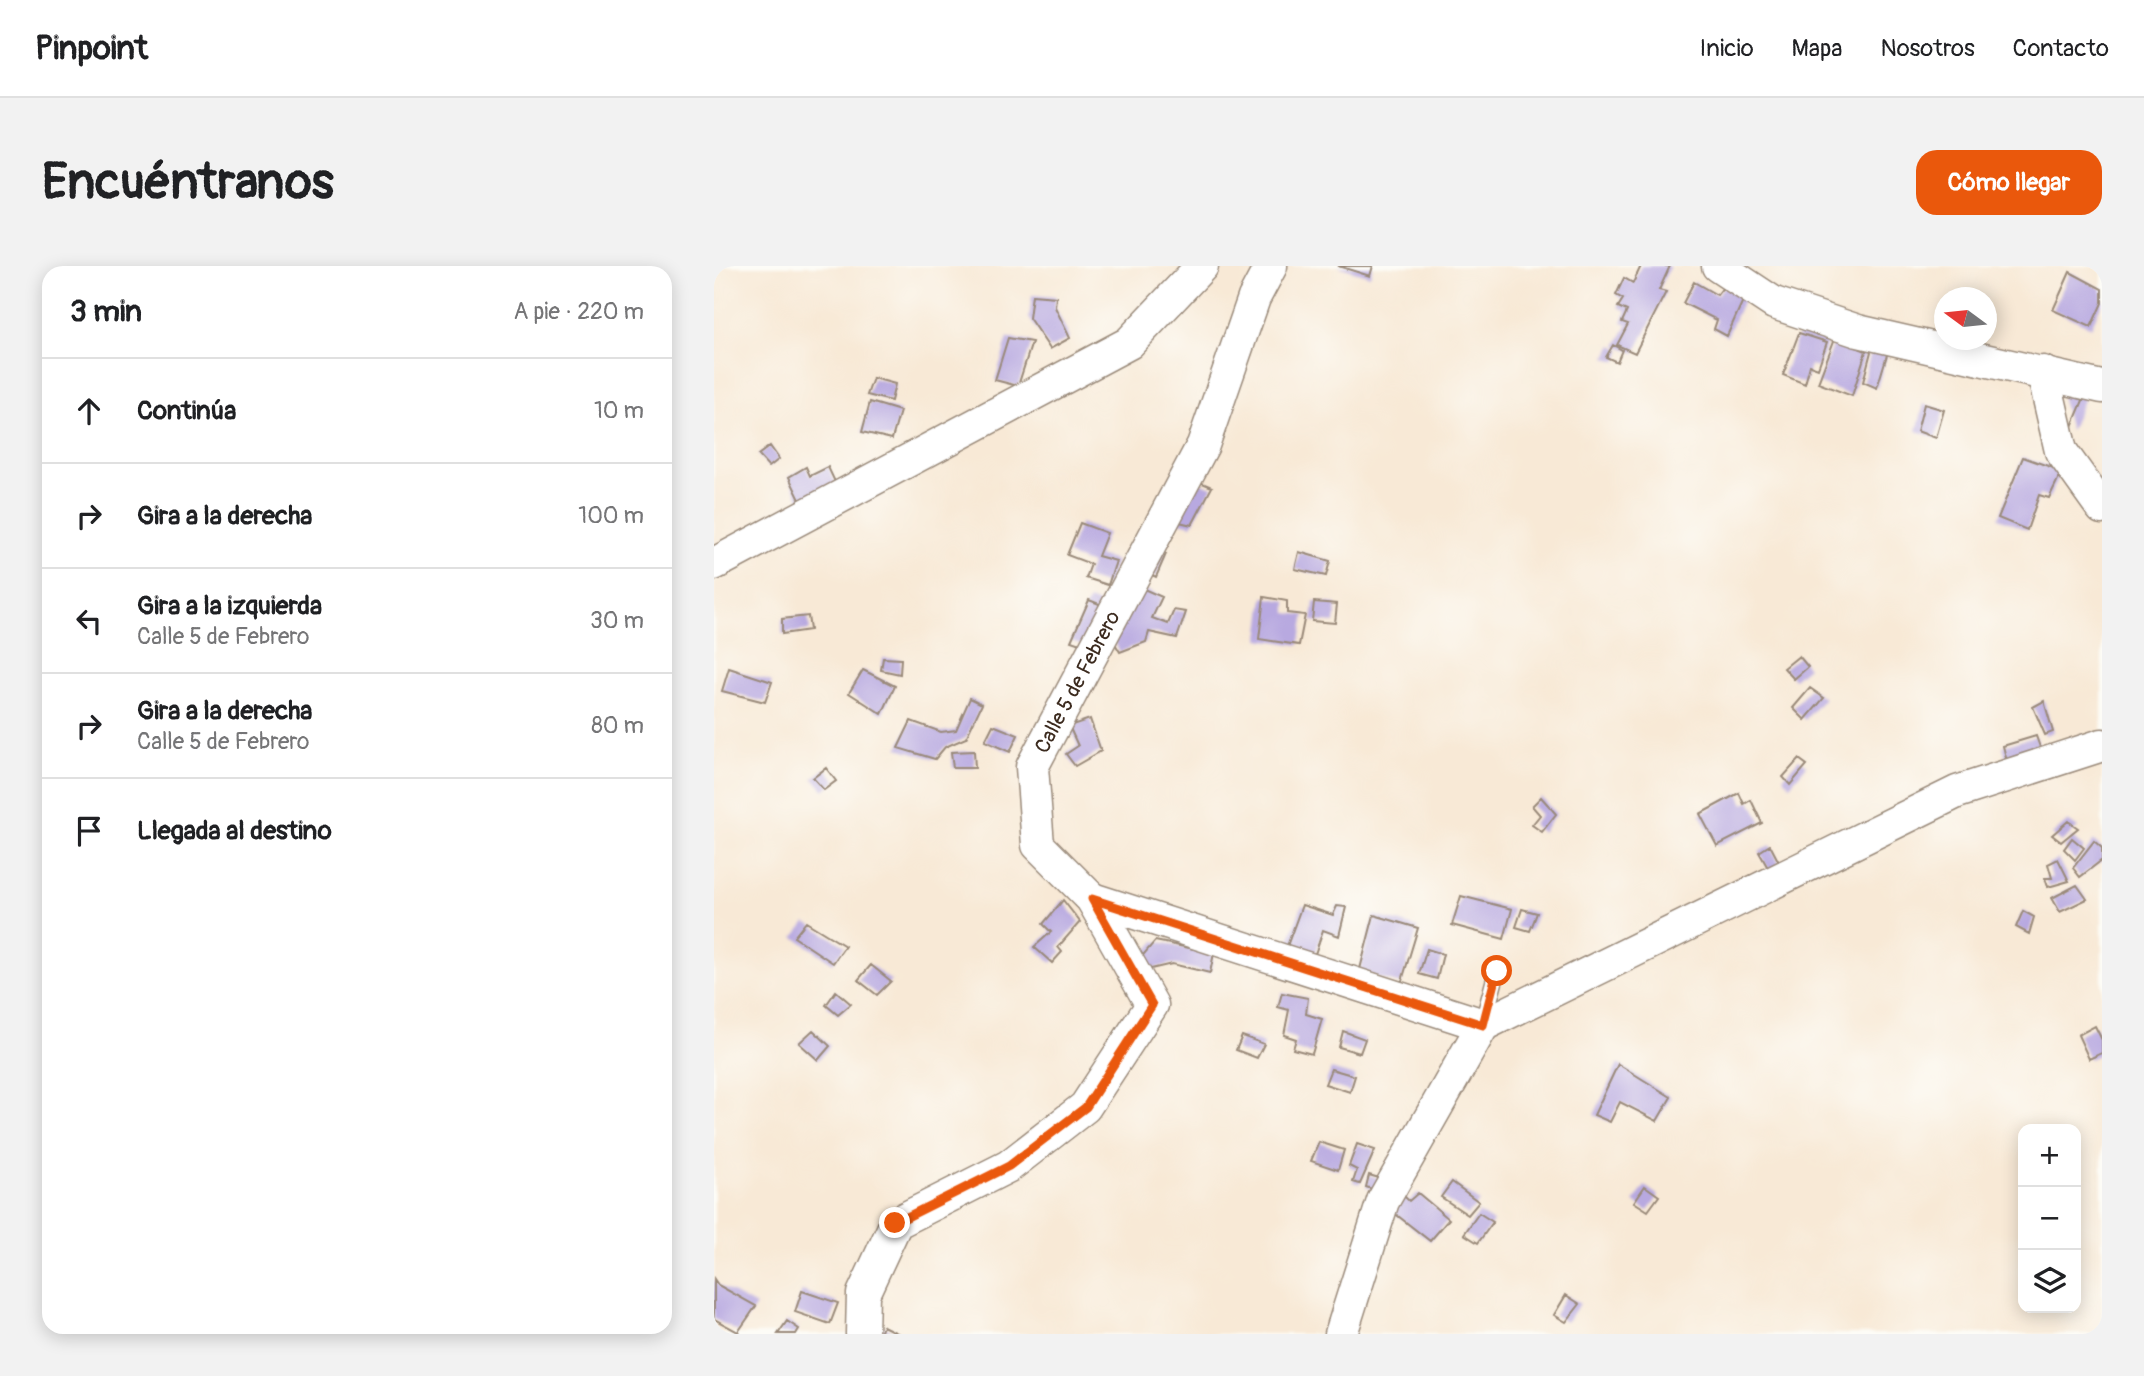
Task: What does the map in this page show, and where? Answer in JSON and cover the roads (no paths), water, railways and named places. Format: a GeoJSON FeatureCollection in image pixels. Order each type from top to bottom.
{"type":"FeatureCollection","features":[{"type":"Feature","properties":{"kind":"street"},"geometry":{"type":"LineString","coordinates":[[714,564],[1129,343],[1202,266]]}},
{"type":"Feature","properties":{"kind":"street","name":"Calle 5 de Febrero"},"geometry":{"type":"LineString","coordinates":[[862,1334],[863,1294],[895,1223],[1009,1166],[1086,1107],[1152,1005],[1092,899],[1038,845],[1031,767],[1203,445],[1254,298],[1271,266]]}},
{"type":"Feature","properties":{"kind":"street"},"geometry":{"type":"LineString","coordinates":[[1736,271],[1774,303],[1858,331],[2102,387]]}},
{"type":"Feature","properties":{"kind":"street"},"geometry":{"type":"LineString","coordinates":[[2043,372],[2061,451],[2102,508]]}},
{"type":"Feature","properties":{"kind":"street"},"geometry":{"type":"LineString","coordinates":[[1341,1334],[1383,1201],[1483,1025],[1957,792],[2102,745]]}},
{"type":"Feature","properties":{"kind":"street"},"geometry":{"type":"LineString","coordinates":[[1092,899],[1483,1025]]}},
{"type":"Feature","properties":{"kind":"lane"},"geometry":{"type":"LineString","coordinates":[[1483,1025],[1497,971]]}}]}
